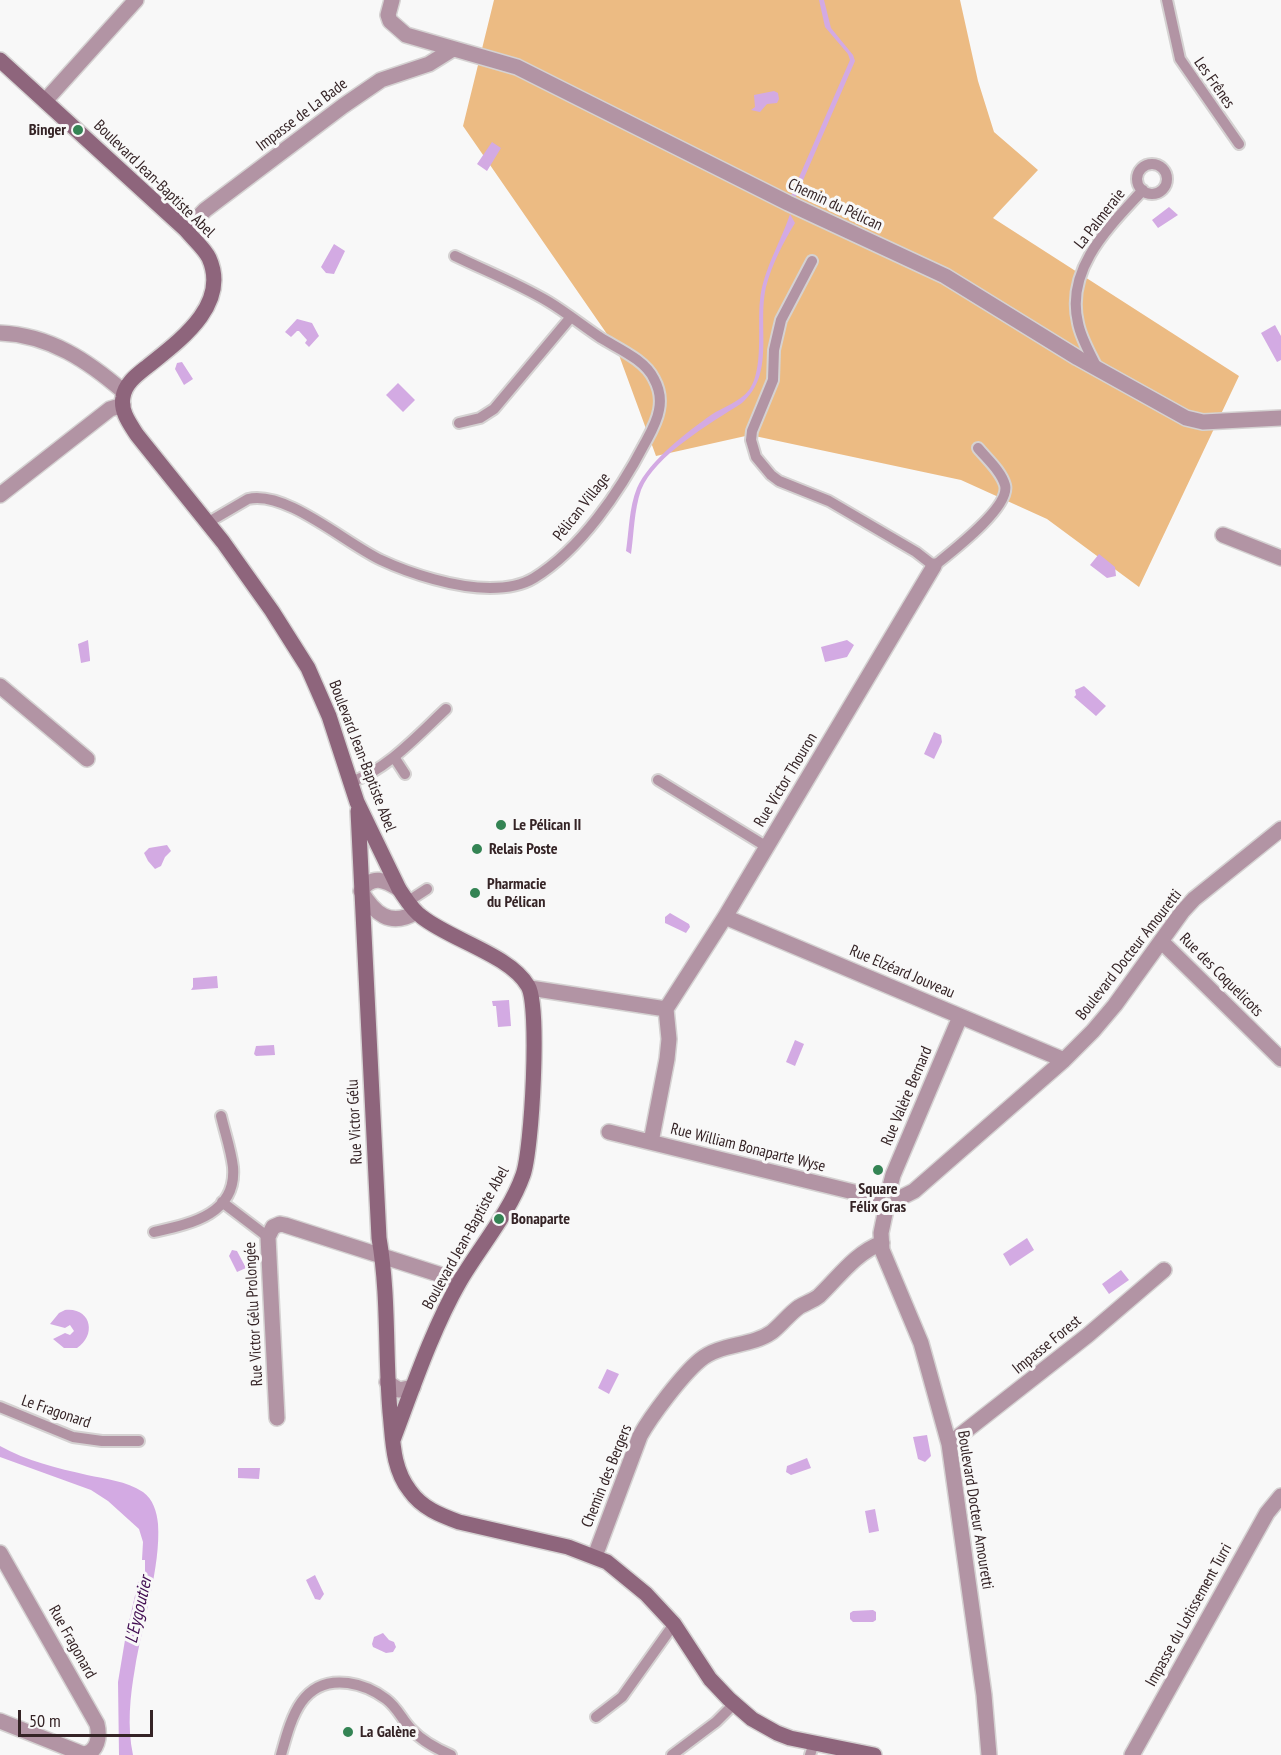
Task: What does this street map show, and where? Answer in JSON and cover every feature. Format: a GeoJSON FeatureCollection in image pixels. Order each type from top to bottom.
{"type":"FeatureCollection","features":[{"type":"Feature","properties":{"kind":"street"},"geometry":{"type":"LineString","coordinates":[[45,101],[136,0]]}},
{"type":"Feature","properties":{"kind":"street","name":"Chemin du Pélican"},"geometry":{"type":"LineString","coordinates":[[392,0],[388,15],[390,21],[396,28],[413,38],[517,67],[788,203],[945,276],[1098,370],[1196,422],[1281,418]]}},
{"type":"Feature","properties":{"kind":"street","name":"Impasse de La Bade"},"geometry":{"type":"LineString","coordinates":[[186,230],[206,210],[381,80],[429,64],[453,49]]}},
{"type":"Feature","properties":{"kind":"street","name":"Boulevard Jean-Baptiste Abel"},"geometry":{"type":"LineString","coordinates":[[0,60],[186,230],[203,249],[212,266],[213,285],[209,303],[186,335],[134,378],[123,399],[126,417],[137,435],[207,523],[272,611],[308,668],[329,716],[357,802],[407,901]]}},
{"type":"Feature","properties":{"kind":"street"},"geometry":{"type":"LineString","coordinates":[[0,333],[35,338],[64,350],[88,364],[123,399],[0,495]]}},
{"type":"Feature","properties":{"kind":"street"},"geometry":{"type":"LineString","coordinates":[[1223,535],[1281,558]]}},
{"type":"Feature","properties":{"kind":"street","name":"Rue Victor Thouron"},"geometry":{"type":"LineString","coordinates":[[666,1009],[767,848],[934,566]]}},
{"type":"Feature","properties":{"kind":"street"},"geometry":{"type":"LineString","coordinates":[[0,687],[87,759]]}},
{"type":"Feature","properties":{"kind":"street","name":"Rue Victor Gélu"},"geometry":{"type":"LineString","coordinates":[[357,802],[387,1382],[393,1440]]}},
{"type":"Feature","properties":{"kind":"street","name":"Boulevard Docteur Amouretti"},"geometry":{"type":"LineString","coordinates":[[989,1755],[984,1695],[949,1444],[921,1343],[887,1264],[881,1233],[888,1199],[914,1191],[1064,1060],[1103,1020],[1194,899],[1280,831]]}},
{"type":"Feature","properties":{"kind":"street"},"geometry":{"type":"LineString","coordinates":[[407,901],[401,918],[386,916],[371,907],[361,891],[369,882],[380,879],[407,901],[430,922],[509,966],[530,988],[666,1009],[669,1039],[667,1059],[651,1142]]}},
{"type":"Feature","properties":{"kind":"street","name":"Rue Elzéard Jouveau"},"geometry":{"type":"LineString","coordinates":[[725,917],[1064,1060]]}},
{"type":"Feature","properties":{"kind":"street","name":"Rue des Coquelicots"},"geometry":{"type":"LineString","coordinates":[[1161,941],[1281,1059]]}},
{"type":"Feature","properties":{"kind":"street","name":"Boulevard Jean-Baptiste Abel"},"geometry":{"type":"LineString","coordinates":[[393,1440],[441,1319],[460,1281],[518,1188],[526,1165],[531,1120],[535,1012],[530,988]]}},
{"type":"Feature","properties":{"kind":"street","name":"Rue Valère Bernard"},"geometry":{"type":"LineString","coordinates":[[888,1199],[893,1175],[960,1017]]}},
{"type":"Feature","properties":{"kind":"street","name":"Rue William Bonaparte Wyse"},"geometry":{"type":"LineString","coordinates":[[609,1132],[888,1199]]}},
{"type":"Feature","properties":{"kind":"street","name":"Rue Victor Gélu Prolongée"},"geometry":{"type":"LineString","coordinates":[[278,1418],[268,1237],[273,1227],[280,1224],[285,1225],[460,1281]]}},
{"type":"Feature","properties":{"kind":"street","name":"Chemin des Bergers"},"geometry":{"type":"LineString","coordinates":[[595,1556],[640,1436],[692,1368],[713,1352],[759,1339],[771,1333],[800,1306],[817,1298],[864,1252],[882,1243]]}},
{"type":"Feature","properties":{"kind":"street","name":"Impasse Forest"},"geometry":{"type":"LineString","coordinates":[[949,1444],[1079,1342],[1164,1270]]}},
{"type":"Feature","properties":{"kind":"street"},"geometry":{"type":"LineString","coordinates":[[387,1382],[399,1390],[413,1387]]}},
{"type":"Feature","properties":{"kind":"street"},"geometry":{"type":"LineString","coordinates":[[393,1440],[394,1457],[405,1484],[421,1503],[440,1515],[459,1522],[568,1547],[595,1556],[625,1576],[646,1594],[674,1624],[710,1678],[734,1704],[752,1719],[812,1749],[874,1755]]}},
{"type":"Feature","properties":{"kind":"street","name":"Impasse du Lotissement Turri"},"geometry":{"type":"LineString","coordinates":[[1132,1755],[1267,1513],[1281,1496]]}},
{"type":"Feature","properties":{"kind":"street","name":"Rue Fragonard"},"geometry":{"type":"LineString","coordinates":[[0,1553],[97,1724],[98,1738],[92,1750],[87,1754],[79,1753],[0,1721]]}},
{"type":"Feature","properties":{"kind":"lane","name":"Les Frênes"},"geometry":{"type":"LineString","coordinates":[[1167,0],[1180,59],[1239,144]]}},
{"type":"Feature","properties":{"kind":"lane","name":"La Palmeraie"},"geometry":{"type":"LineString","coordinates":[[1098,370],[1078,323],[1076,298],[1080,274],[1098,241],[1143,190]]}},
{"type":"Feature","properties":{"kind":"lane","name":"Pélican Village"},"geometry":{"type":"LineString","coordinates":[[207,523],[248,499],[255,497],[272,499],[294,508],[362,551],[402,569],[451,583],[490,588],[507,587],[531,580],[561,557],[595,520],[640,453],[659,411],[657,384],[647,369],[548,301],[455,256]]}},
{"type":"Feature","properties":{"kind":"lane"},"geometry":{"type":"LineString","coordinates":[[812,261],[780,320],[774,350],[773,380],[752,430],[751,440],[756,457],[771,475],[779,481],[829,501],[916,552],[934,566],[984,521],[999,506],[1006,494],[1000,475],[978,448]]}},
{"type":"Feature","properties":{"kind":"lane"},"geometry":{"type":"LineString","coordinates":[[459,423],[480,418],[494,409],[571,317]]}},
{"type":"Feature","properties":{"kind":"lane"},"geometry":{"type":"LineString","coordinates":[[351,782],[367,776],[394,756],[446,709]]}},
{"type":"Feature","properties":{"kind":"lane"},"geometry":{"type":"LineString","coordinates":[[394,756],[405,774]]}},
{"type":"Feature","properties":{"kind":"lane"},"geometry":{"type":"LineString","coordinates":[[658,780],[767,848]]}},
{"type":"Feature","properties":{"kind":"lane"},"geometry":{"type":"LineString","coordinates":[[407,901],[427,889]]}},
{"type":"Feature","properties":{"kind":"lane"},"geometry":{"type":"LineString","coordinates":[[154,1232],[199,1220],[212,1212],[229,1191],[233,1168],[220,1116]]}},
{"type":"Feature","properties":{"kind":"lane"},"geometry":{"type":"LineString","coordinates":[[222,1202],[268,1237]]}},
{"type":"Feature","properties":{"kind":"lane","name":"Le Fragonard"},"geometry":{"type":"LineString","coordinates":[[0,1407],[73,1437],[90,1440],[139,1441]]}},
{"type":"Feature","properties":{"kind":"lane"},"geometry":{"type":"LineString","coordinates":[[596,1717],[622,1697],[674,1624]]}},
{"type":"Feature","properties":{"kind":"lane"},"geometry":{"type":"LineString","coordinates":[[281,1755],[290,1724],[300,1703],[321,1686],[340,1682],[361,1685],[378,1693],[399,1710],[418,1736],[451,1755]]}},
{"type":"Feature","properties":{"kind":"lane"},"geometry":{"type":"LineString","coordinates":[[672,1755],[716,1722],[734,1704]]}},
{"type":"Feature","properties":{"kind":"shaded area"},"geometry":{"type":"Polygon","coordinates":[[[494,0],[960,0],[978,81],[994,132],[1038,170],[993,218],[1239,376],[1139,587],[1047,519],[961,480],[750,435],[656,456],[616,347],[463,126],[494,0]]]}},
{"type":"Feature","properties":{"kind":"water"},"geometry":{"type":"Polygon","coordinates":[[[819,0],[824,0],[831,28],[853,55],[855,61],[794,201],[790,198],[850,60],[848,54],[825,27],[819,0]]]}},
{"type":"Feature","properties":{"kind":"water"},"geometry":{"type":"Polygon","coordinates":[[[774,91],[778,93],[777,103],[767,104],[760,112],[751,110],[755,107],[754,95],[774,91]]]}},
{"type":"Feature","properties":{"kind":"water"},"geometry":{"type":"Polygon","coordinates":[[[492,142],[501,148],[487,171],[477,164],[492,142]]]}},
{"type":"Feature","properties":{"kind":"water"},"geometry":{"type":"Polygon","coordinates":[[[1169,207],[1178,215],[1158,228],[1152,220],[1169,207]]]}},
{"type":"Feature","properties":{"kind":"water"},"geometry":{"type":"Polygon","coordinates":[[[790,214],[795,223],[778,254],[766,287],[762,364],[759,378],[742,403],[671,452],[648,477],[641,490],[637,506],[631,554],[626,551],[634,495],[650,468],[691,430],[711,415],[741,398],[754,381],[757,371],[762,289],[768,267],[790,214]]]}},
{"type":"Feature","properties":{"kind":"water"},"geometry":{"type":"Polygon","coordinates":[[[334,244],[345,251],[334,274],[326,273],[321,267],[334,244]]]}},
{"type":"Feature","properties":{"kind":"water"},"geometry":{"type":"Polygon","coordinates":[[[297,319],[312,323],[319,336],[309,347],[305,343],[307,340],[299,331],[291,337],[285,332],[297,319]]]}},
{"type":"Feature","properties":{"kind":"water"},"geometry":{"type":"Polygon","coordinates":[[[1275,325],[1281,336],[1281,360],[1277,362],[1261,333],[1275,325]]]}},
{"type":"Feature","properties":{"kind":"water"},"geometry":{"type":"Polygon","coordinates":[[[182,362],[193,379],[184,385],[175,369],[177,363],[182,362]]]}},
{"type":"Feature","properties":{"kind":"water"},"geometry":{"type":"Polygon","coordinates":[[[398,383],[415,400],[403,412],[386,395],[398,383]]]}},
{"type":"Feature","properties":{"kind":"water"},"geometry":{"type":"Polygon","coordinates":[[[1099,554],[1115,567],[1116,576],[1107,578],[1090,565],[1099,554]]]}},
{"type":"Feature","properties":{"kind":"water"},"geometry":{"type":"Polygon","coordinates":[[[88,640],[90,661],[81,663],[78,644],[88,640]]]}},
{"type":"Feature","properties":{"kind":"water"},"geometry":{"type":"Polygon","coordinates":[[[847,640],[854,645],[847,657],[825,662],[821,647],[847,640]]]}},
{"type":"Feature","properties":{"kind":"water"},"geometry":{"type":"Polygon","coordinates":[[[1084,686],[1106,706],[1096,716],[1074,697],[1075,690],[1084,686]]]}},
{"type":"Feature","properties":{"kind":"water"},"geometry":{"type":"Polygon","coordinates":[[[934,732],[941,735],[942,742],[934,759],[924,754],[934,732]]]}},
{"type":"Feature","properties":{"kind":"water"},"geometry":{"type":"Polygon","coordinates":[[[167,845],[171,851],[161,866],[155,869],[144,853],[149,848],[167,845]]]}},
{"type":"Feature","properties":{"kind":"water"},"geometry":{"type":"Polygon","coordinates":[[[670,913],[689,924],[690,927],[686,933],[665,923],[665,917],[670,913]]]}},
{"type":"Feature","properties":{"kind":"water"},"geometry":{"type":"Polygon","coordinates":[[[217,976],[218,988],[191,990],[193,978],[217,976]]]}},
{"type":"Feature","properties":{"kind":"water"},"geometry":{"type":"Polygon","coordinates":[[[509,1000],[511,1026],[498,1027],[496,1006],[493,1006],[492,1001],[509,1000]]]}},
{"type":"Feature","properties":{"kind":"water"},"geometry":{"type":"Polygon","coordinates":[[[795,1040],[804,1044],[795,1066],[786,1062],[795,1040]]]}},
{"type":"Feature","properties":{"kind":"water"},"geometry":{"type":"Polygon","coordinates":[[[274,1045],[275,1055],[256,1056],[254,1054],[256,1046],[274,1045]]]}},
{"type":"Feature","properties":{"kind":"water"},"geometry":{"type":"Polygon","coordinates":[[[1027,1238],[1034,1250],[1010,1266],[1003,1254],[1027,1238]]]}},
{"type":"Feature","properties":{"kind":"water"},"geometry":{"type":"Polygon","coordinates":[[[232,1250],[237,1251],[246,1268],[237,1272],[229,1256],[232,1250]]]}},
{"type":"Feature","properties":{"kind":"water"},"geometry":{"type":"Polygon","coordinates":[[[1121,1270],[1129,1280],[1109,1294],[1102,1284],[1121,1270]]]}},
{"type":"Feature","properties":{"kind":"water"},"geometry":{"type":"Polygon","coordinates":[[[65,1310],[81,1313],[88,1323],[87,1336],[77,1348],[64,1348],[53,1339],[65,1333],[70,1335],[74,1331],[70,1325],[65,1328],[50,1324],[59,1313],[65,1310]]]}},
{"type":"Feature","properties":{"kind":"water"},"geometry":{"type":"Polygon","coordinates":[[[607,1369],[619,1374],[609,1394],[598,1388],[607,1369]]]}},
{"type":"Feature","properties":{"kind":"water"},"geometry":{"type":"Polygon","coordinates":[[[927,1435],[931,1456],[925,1462],[918,1459],[913,1437],[927,1435]]]}},
{"type":"Feature","properties":{"kind":"water","name":"L'Eygoutier"},"geometry":{"type":"Polygon","coordinates":[[[0,1446],[42,1464],[130,1485],[143,1492],[154,1506],[157,1519],[157,1558],[132,1689],[130,1723],[133,1755],[119,1755],[118,1682],[138,1582],[145,1579],[145,1560],[142,1560],[143,1542],[139,1529],[108,1501],[91,1490],[0,1457],[0,1446]]]}},
{"type":"Feature","properties":{"kind":"water"},"geometry":{"type":"Polygon","coordinates":[[[807,1458],[811,1468],[791,1475],[786,1472],[787,1466],[807,1458]]]}},
{"type":"Feature","properties":{"kind":"water"},"geometry":{"type":"Polygon","coordinates":[[[238,1468],[260,1468],[259,1479],[238,1478],[238,1468]]]}},
{"type":"Feature","properties":{"kind":"water"},"geometry":{"type":"Polygon","coordinates":[[[875,1509],[879,1531],[869,1533],[865,1511],[875,1509]]]}},
{"type":"Feature","properties":{"kind":"water"},"geometry":{"type":"Polygon","coordinates":[[[315,1575],[324,1594],[320,1600],[315,1599],[306,1580],[315,1575]]]}},
{"type":"Feature","properties":{"kind":"water"},"geometry":{"type":"Polygon","coordinates":[[[873,1610],[876,1612],[876,1620],[873,1622],[853,1622],[850,1619],[850,1613],[853,1611],[873,1610]]]}},
{"type":"Feature","properties":{"kind":"water"},"geometry":{"type":"Polygon","coordinates":[[[383,1633],[394,1642],[396,1647],[393,1652],[386,1653],[373,1647],[374,1637],[383,1633]]]}},
{"type":"Feature","properties":{"kind":"place","name":"Binger"},"geometry":{"type":"Point","coordinates":[78,130]}},
{"type":"Feature","properties":{"kind":"place","name":"Le Pélican II"},"geometry":{"type":"Point","coordinates":[501,825]}},
{"type":"Feature","properties":{"kind":"place","name":"Relais Poste"},"geometry":{"type":"Point","coordinates":[477,849]}},
{"type":"Feature","properties":{"kind":"place","name":"Pharmacie du Pélican"},"geometry":{"type":"Point","coordinates":[475,893]}},
{"type":"Feature","properties":{"kind":"place","name":"Square Félix Gras"},"geometry":{"type":"Point","coordinates":[878,1170]}},
{"type":"Feature","properties":{"kind":"place","name":"Bonaparte"},"geometry":{"type":"Point","coordinates":[499,1219]}},
{"type":"Feature","properties":{"kind":"place","name":"La Galène"},"geometry":{"type":"Point","coordinates":[348,1732]}}]}
